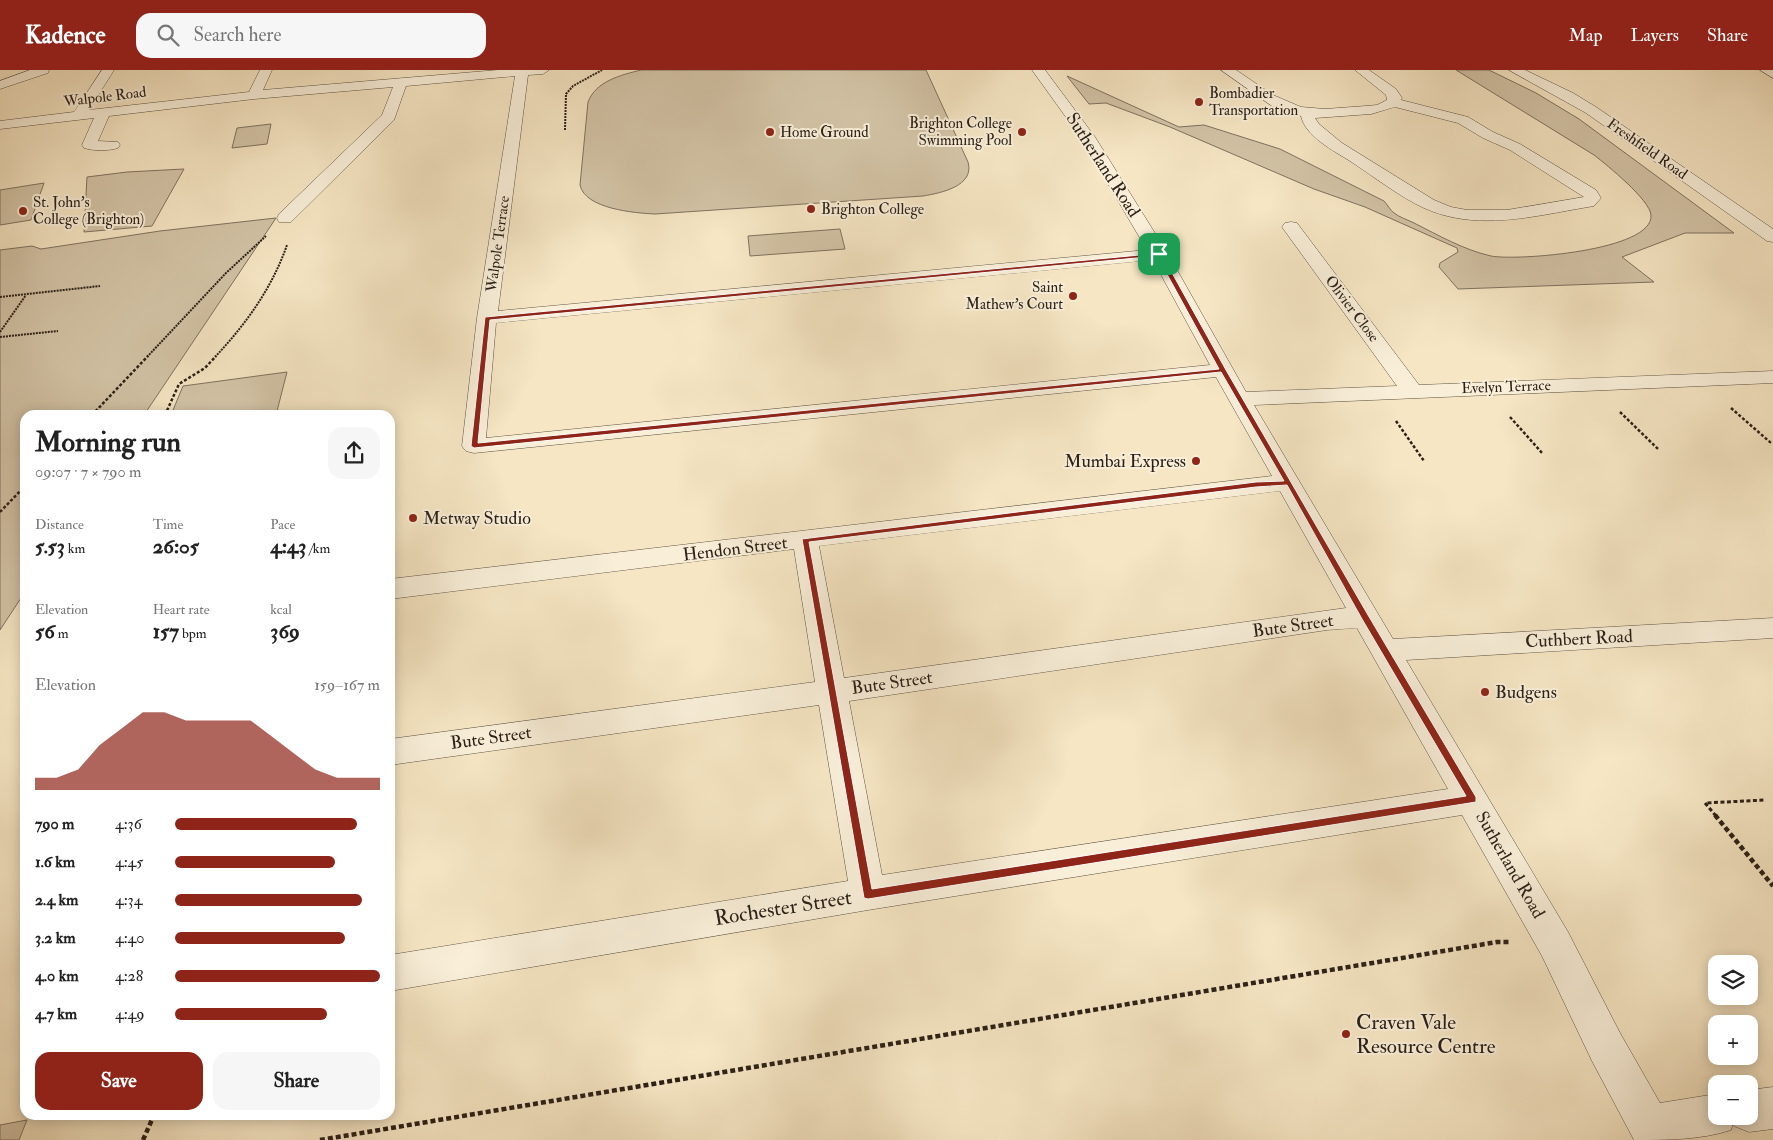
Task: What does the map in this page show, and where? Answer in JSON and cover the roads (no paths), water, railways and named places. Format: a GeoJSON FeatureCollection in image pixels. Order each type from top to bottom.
{"type":"FeatureCollection","features":[{"type":"Feature","properties":{"kind":"street"},"geometry":{"type":"LineString","coordinates":[[3,83],[43,70]]}},
{"type":"Feature","properties":{"kind":"street"},"geometry":{"type":"LineString","coordinates":[[78,117],[108,70]]}},
{"type":"Feature","properties":{"kind":"street"},"geometry":{"type":"LineString","coordinates":[[254,95],[266,70]]}},
{"type":"Feature","properties":{"kind":"street","name":"Walpole Road"},"geometry":{"type":"LineString","coordinates":[[0,125],[254,95],[543,70]]}},
{"type":"Feature","properties":{"kind":"street","name":"Sutherland Road"},"geometry":{"type":"LineString","coordinates":[[1038,70],[1088,137],[1159,254],[1239,400],[1289,482],[1555,944],[1606,1047],[1653,1132]]}},
{"type":"Feature","properties":{"kind":"street"},"geometry":{"type":"LineString","coordinates":[[1227,70],[1284,107],[1308,112],[1362,111],[1386,106],[1394,102],[1463,120],[1541,163],[1590,193],[1593,198],[1588,202],[1488,217],[1468,216],[1442,210],[1428,204],[1337,146],[1313,127],[1308,118],[1308,112]]}},
{"type":"Feature","properties":{"kind":"street"},"geometry":{"type":"LineString","coordinates":[[1361,70],[1391,92],[1395,98],[1394,102]]}},
{"type":"Feature","properties":{"kind":"street","name":"Freshfield Road"},"geometry":{"type":"LineString","coordinates":[[1520,70],[1591,110],[1773,237]]}},
{"type":"Feature","properties":{"kind":"street"},"geometry":{"type":"LineString","coordinates":[[1766,70],[1773,74]]}},
{"type":"Feature","properties":{"kind":"street","name":"Walpole Terrace"},"geometry":{"type":"LineString","coordinates":[[522,72],[487,318],[474,446],[1223,370]]}},
{"type":"Feature","properties":{"kind":"street"},"geometry":{"type":"LineString","coordinates":[[286,218],[389,117],[401,82]]}},
{"type":"Feature","properties":{"kind":"street"},"geometry":{"type":"LineString","coordinates":[[103,114],[89,145],[113,145]]}},
{"type":"Feature","properties":{"kind":"street","name":"Olivier Close"},"geometry":{"type":"LineString","coordinates":[[1291,227],[1412,391]]}},
{"type":"Feature","properties":{"kind":"street"},"geometry":{"type":"LineString","coordinates":[[487,318],[1159,254]]}},
{"type":"Feature","properties":{"kind":"street","name":"Evelyn Terrace"},"geometry":{"type":"LineString","coordinates":[[1239,400],[1412,391],[1773,377]]}},
{"type":"Feature","properties":{"kind":"street","name":"Hendon Street"},"geometry":{"type":"LineString","coordinates":[[395,588],[1289,482]]}},
{"type":"Feature","properties":{"kind":"street"},"geometry":{"type":"LineString","coordinates":[[805,540],[868,894]]}},
{"type":"Feature","properties":{"kind":"street","name":"Bute Street"},"geometry":{"type":"LineString","coordinates":[[395,751],[831,692],[1328,620],[1365,617]]}},
{"type":"Feature","properties":{"kind":"street","name":"Cuthbert Road"},"geometry":{"type":"LineString","coordinates":[[1385,650],[1773,628]]}},
{"type":"Feature","properties":{"kind":"street","name":"Rochester Street"},"geometry":{"type":"LineString","coordinates":[[395,972],[868,894],[1473,800]]}},
{"type":"Feature","properties":{"kind":"street"},"geometry":{"type":"LineString","coordinates":[[1758,1110],[1773,1108]]}},
{"type":"Feature","properties":{"kind":"street"},"geometry":{"type":"LineString","coordinates":[[1653,1132],[1708,1117]]}},
{"type":"Feature","properties":{"kind":"place","name":"Bombadier Transportation"},"geometry":{"type":"Point","coordinates":[1199,102]}},
{"type":"Feature","properties":{"kind":"place","name":"Home Ground"},"geometry":{"type":"Point","coordinates":[770,132]}},
{"type":"Feature","properties":{"kind":"place","name":"Brighton College Swimming Pool"},"geometry":{"type":"Point","coordinates":[1022,132]}},
{"type":"Feature","properties":{"kind":"place","name":"Brighton College"},"geometry":{"type":"Point","coordinates":[811,209]}},
{"type":"Feature","properties":{"kind":"place","name":"St. John's College (Brighton)"},"geometry":{"type":"Point","coordinates":[23,211]}},
{"type":"Feature","properties":{"kind":"place","name":"Saint Mathew's Court"},"geometry":{"type":"Point","coordinates":[1073,296]}},
{"type":"Feature","properties":{"kind":"place","name":"Mumbai Express"},"geometry":{"type":"Point","coordinates":[1196,461]}},
{"type":"Feature","properties":{"kind":"place","name":"Metway Studio"},"geometry":{"type":"Point","coordinates":[413,518]}},
{"type":"Feature","properties":{"kind":"place","name":"Budgens"},"geometry":{"type":"Point","coordinates":[1485,692]}},
{"type":"Feature","properties":{"kind":"place","name":"Craven Vale Resource Centre"},"geometry":{"type":"Point","coordinates":[1346,1034]}}]}
